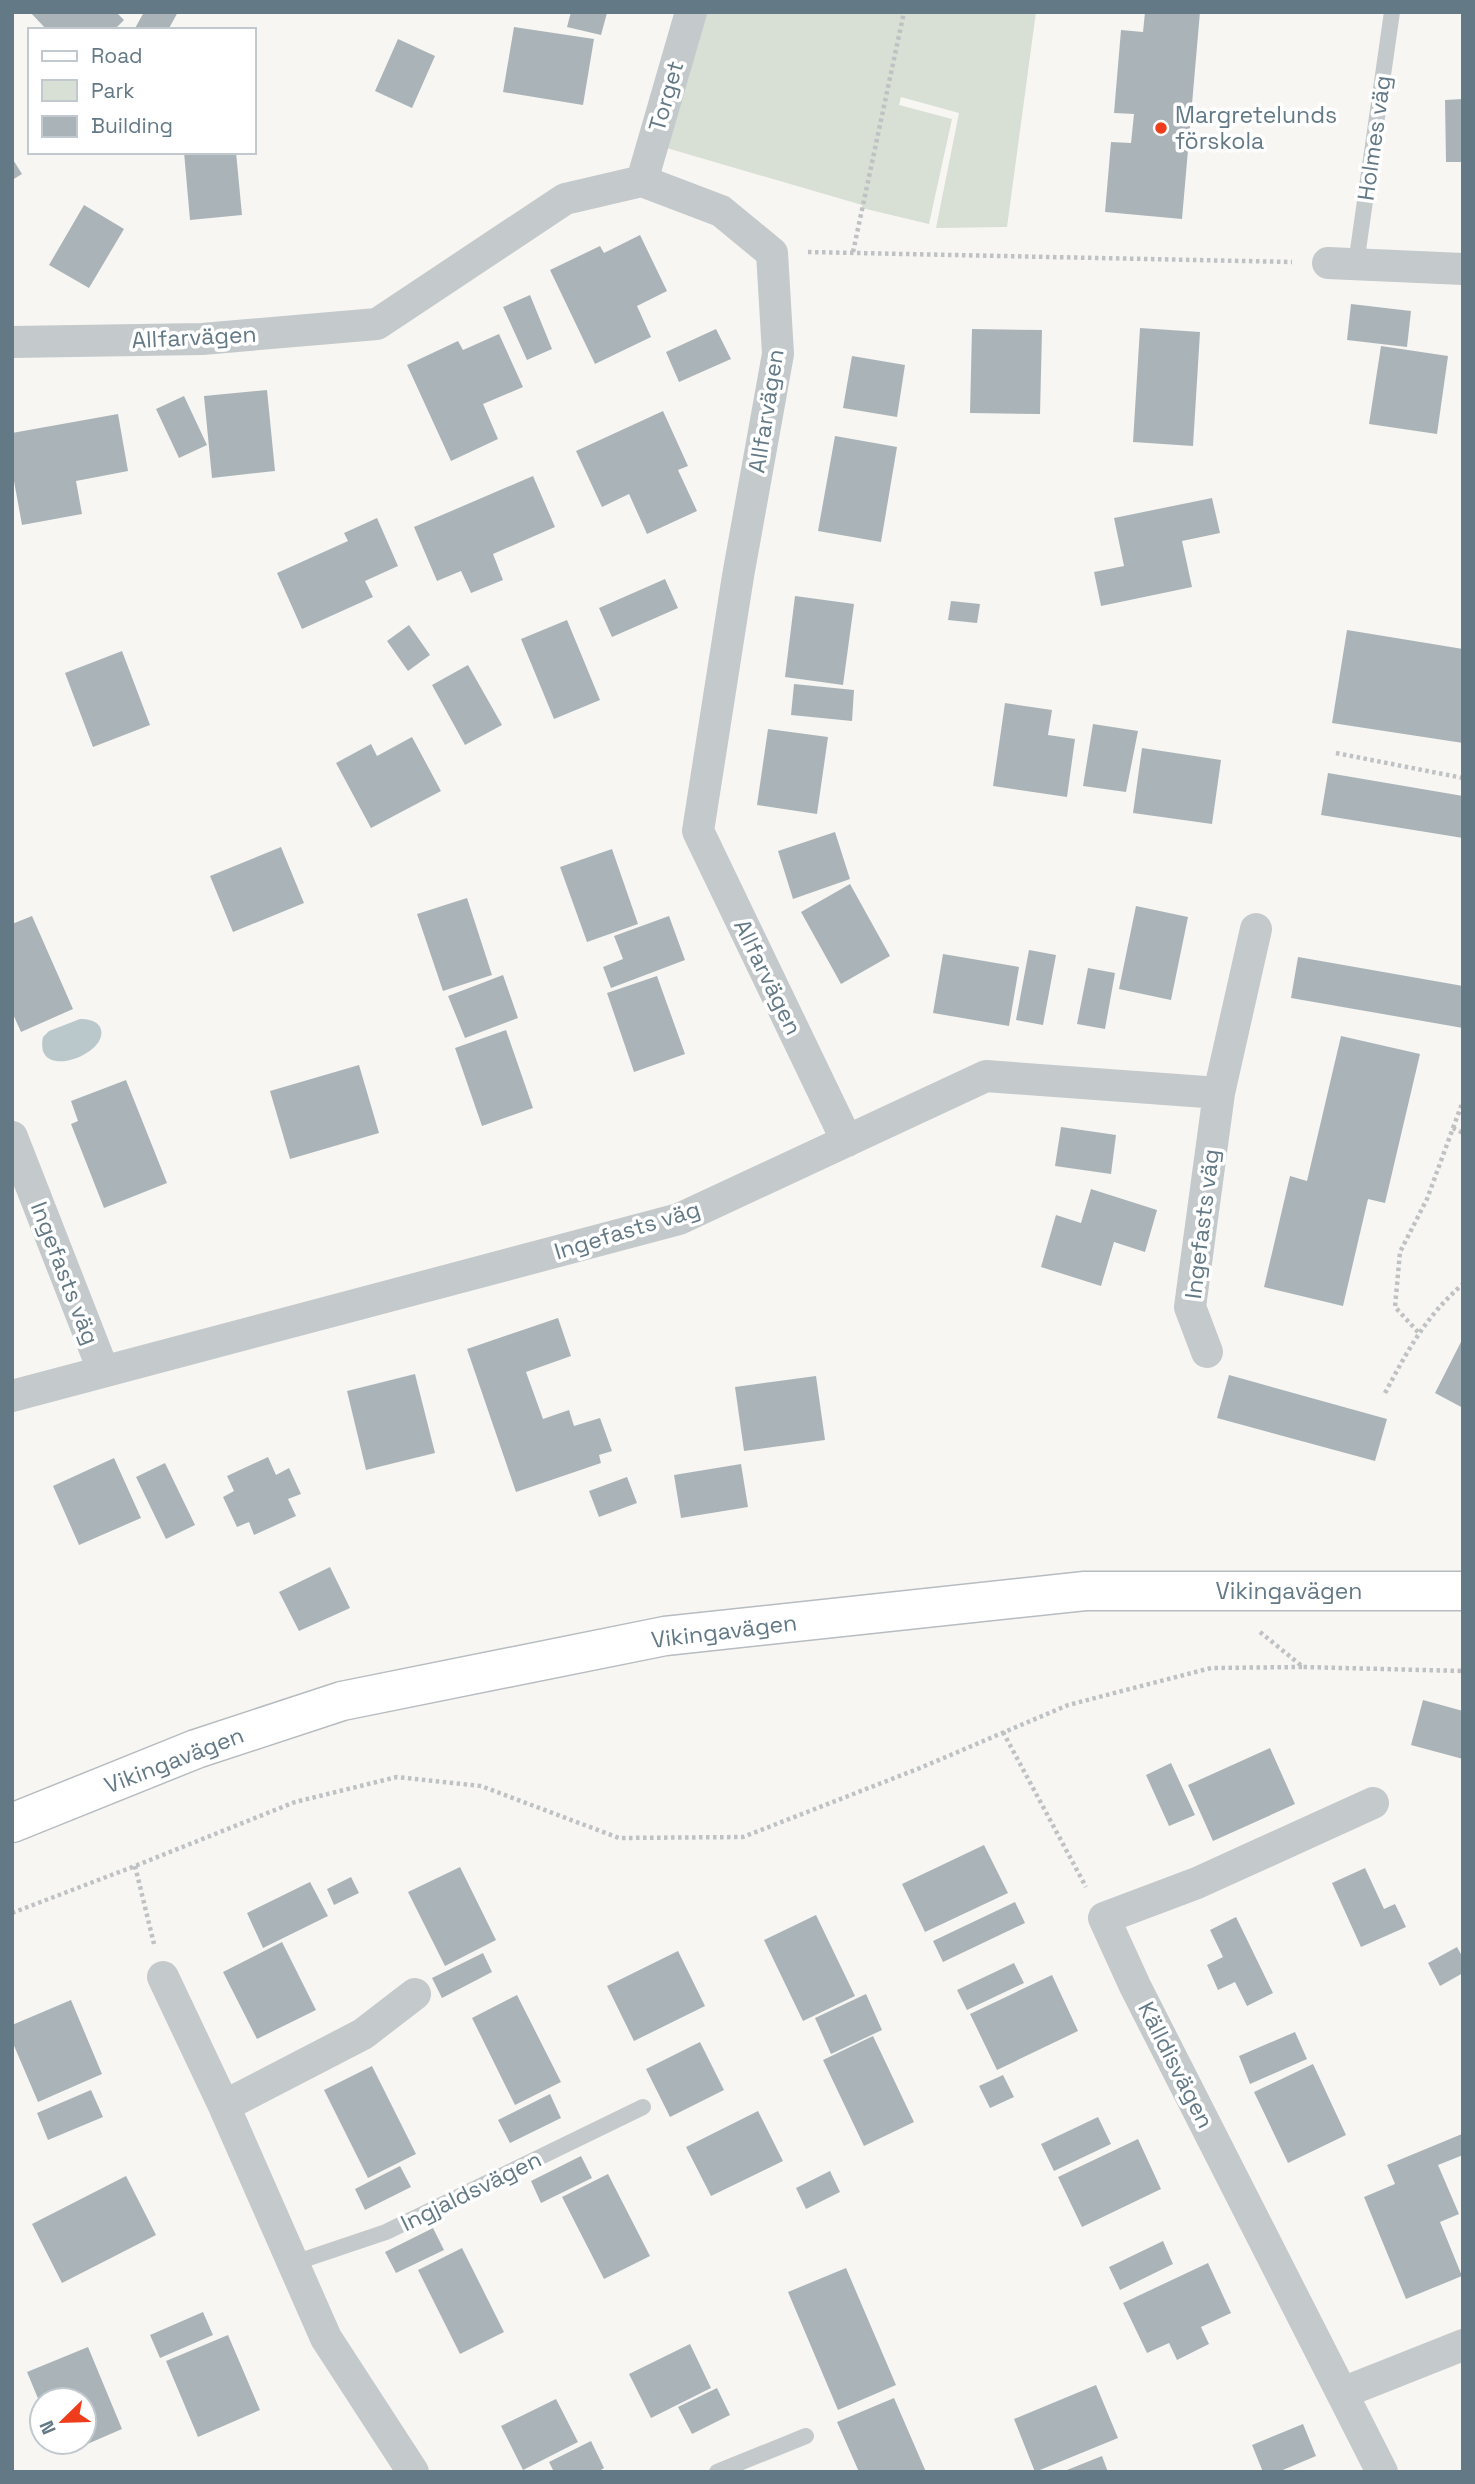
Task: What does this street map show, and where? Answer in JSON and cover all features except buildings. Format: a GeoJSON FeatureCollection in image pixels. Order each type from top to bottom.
{"type":"FeatureCollection","features":[{"type":"Feature","properties":{"kind":"main road","name":"Vikingavägen"},"geometry":{"type":"LineString","coordinates":[[12,1823],[196,1749],[342,1701],[665,1636],[1085,1591],[1463,1591]]}},
{"type":"Feature","properties":{"kind":"street","name":"Torget"},"geometry":{"type":"LineString","coordinates":[[642,181],[691,12]]}},
{"type":"Feature","properties":{"kind":"street"},"geometry":{"type":"LineString","coordinates":[[642,181],[721,211],[772,253]]}},
{"type":"Feature","properties":{"kind":"street","name":"Allfarvägen"},"geometry":{"type":"LineString","coordinates":[[12,342],[202,339],[377,324],[565,199],[642,181]]}},
{"type":"Feature","properties":{"kind":"street","name":"Allfarvägen"},"geometry":{"type":"LineString","coordinates":[[772,253],[778,354],[738,576],[698,831],[847,1141]]}},
{"type":"Feature","properties":{"kind":"street"},"geometry":{"type":"LineString","coordinates":[[1342,263],[1463,269]]}},
{"type":"Feature","properties":{"kind":"street","name":"Ingefasts väg"},"geometry":{"type":"LineString","coordinates":[[1207,1352],[1190,1307],[1219,1093],[1256,929]]}},
{"type":"Feature","properties":{"kind":"street","name":"Ingefasts väg"},"geometry":{"type":"LineString","coordinates":[[12,1396],[679,1219],[986,1076],[1219,1093]]}},
{"type":"Feature","properties":{"kind":"street","name":"Ingefasts väg"},"geometry":{"type":"LineString","coordinates":[[12,1137],[103,1370]]}},
{"type":"Feature","properties":{"kind":"street"},"geometry":{"type":"LineString","coordinates":[[1104,1918],[1197,1883],[1373,1803]]}},
{"type":"Feature","properties":{"kind":"street","name":"Källdisvägen"},"geometry":{"type":"LineString","coordinates":[[1104,1918],[1135,1986],[1382,2472]]}},
{"type":"Feature","properties":{"kind":"street"},"geometry":{"type":"LineString","coordinates":[[163,1978],[224,2106],[326,2338],[412,2472]]}},
{"type":"Feature","properties":{"kind":"street"},"geometry":{"type":"LineString","coordinates":[[224,2106],[363,2034],[415,1994]]}},
{"type":"Feature","properties":{"kind":"street"},"geometry":{"type":"LineString","coordinates":[[1342,2393],[1463,2345]]}},
{"type":"Feature","properties":{"kind":"lane","name":"Holmes väg"},"geometry":{"type":"LineString","coordinates":[[1342,263],[1392,12]]}},
{"type":"Feature","properties":{"kind":"lane","name":"Ingjaldsvägen"},"geometry":{"type":"LineString","coordinates":[[294,2263],[386,2232],[643,2107]]}},
{"type":"Feature","properties":{"kind":"lane"},"geometry":{"type":"LineString","coordinates":[[717,2472],[806,2436]]}},
{"type":"Feature","properties":{"kind":"path"},"geometry":{"type":"LineString","coordinates":[[853,251],[904,12]]}},
{"type":"Feature","properties":{"kind":"path"},"geometry":{"type":"LineString","coordinates":[[772,253],[853,251],[1342,263]]}},
{"type":"Feature","properties":{"kind":"path"},"geometry":{"type":"LineString","coordinates":[[1336,753],[1463,778]]}},
{"type":"Feature","properties":{"kind":"path"},"geometry":{"type":"LineString","coordinates":[[1418,1332],[1395,1307],[1400,1252],[1427,1199],[1463,1101]]}},
{"type":"Feature","properties":{"kind":"path"},"geometry":{"type":"LineString","coordinates":[[1453,1128],[1463,1133]]}},
{"type":"Feature","properties":{"kind":"path"},"geometry":{"type":"LineString","coordinates":[[1385,1393],[1418,1332],[1463,1284]]}},
{"type":"Feature","properties":{"kind":"path"},"geometry":{"type":"LineString","coordinates":[[1259,1631],[1303,1667]]}},
{"type":"Feature","properties":{"kind":"path"},"geometry":{"type":"LineString","coordinates":[[12,1913],[295,1802],[397,1777],[481,1786],[619,1838],[743,1837],[907,1773],[1068,1705],[1211,1668],[1463,1671]]}},
{"type":"Feature","properties":{"kind":"path"},"geometry":{"type":"LineString","coordinates":[[1003,1732],[1073,1866],[1104,1918]]}},
{"type":"Feature","properties":{"kind":"path"},"geometry":{"type":"LineString","coordinates":[[135,1867],[163,1978]]}},
{"type":"Feature","properties":{"kind":"green space"},"geometry":{"type":"Polygon","coordinates":[[[691,12],[1036,12],[1007,227],[936,228],[959,113],[901,97],[899,105],[952,119],[929,224],[862,208],[862,205],[653,144],[691,12]]]}},
{"type":"Feature","properties":{"kind":"shaded area"},"geometry":{"type":"Polygon","coordinates":[[[80,1019],[94,1021],[100,1027],[101,1037],[95,1046],[73,1059],[50,1059],[43,1051],[43,1037],[49,1031],[80,1019]]]}},
{"type":"Feature","properties":{"kind":"place","name":"Margretelunds förskola"},"geometry":{"type":"Point","coordinates":[1161,128]}}]}
